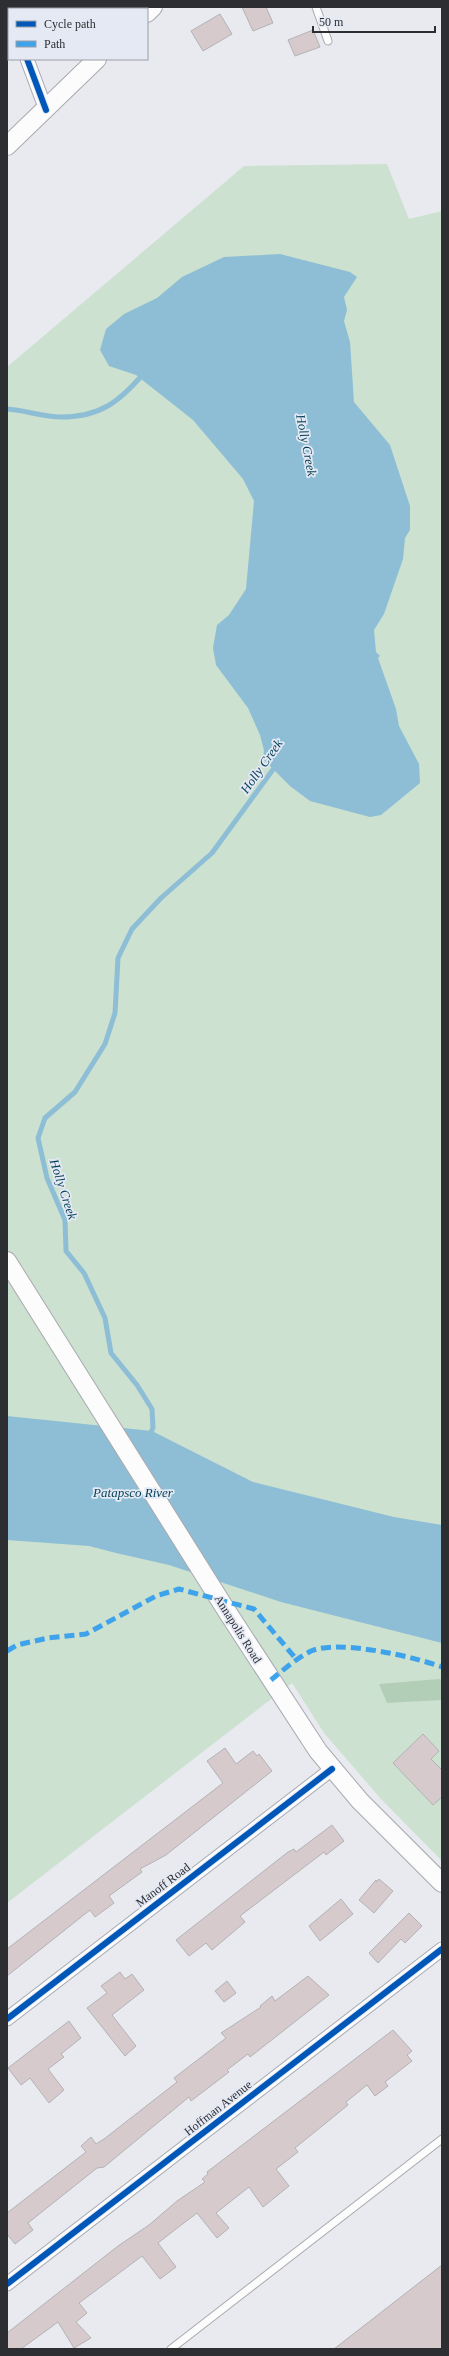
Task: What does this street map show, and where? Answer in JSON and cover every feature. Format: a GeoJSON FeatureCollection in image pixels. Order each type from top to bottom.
{"type":"FeatureCollection","features":[{"type":"Feature","properties":{"kind":"main road"},"geometry":{"type":"LineString","coordinates":[[7,146],[97,60]]}},
{"type":"Feature","properties":{"kind":"main road","name":"Annapolis Road"},"geometry":{"type":"LineString","coordinates":[[7,1261],[228,1613],[304,1730],[332,1769],[360,1801],[442,1883]]}},
{"type":"Feature","properties":{"kind":"street"},"geometry":{"type":"LineString","coordinates":[[27,60],[46,110]]}},
{"type":"Feature","properties":{"kind":"street","name":"Manoff Road"},"geometry":{"type":"LineString","coordinates":[[7,2019],[332,1769]]}},
{"type":"Feature","properties":{"kind":"street","name":"Hoffman Avenue"},"geometry":{"type":"LineString","coordinates":[[7,2284],[442,1949]]}},
{"type":"Feature","properties":{"kind":"lane"},"geometry":{"type":"LineString","coordinates":[[316,7],[328,41]]}},
{"type":"Feature","properties":{"kind":"lane"},"geometry":{"type":"LineString","coordinates":[[171,2349],[442,2139]]}},
{"type":"Feature","properties":{"kind":"green space"},"geometry":{"type":"Polygon","coordinates":[[[387,164],[409,219],[442,211],[442,1861],[381,1799],[324,1733],[292,1683],[7,1903],[7,367],[244,166],[387,164]]]}},
{"type":"Feature","properties":{"kind":"green space"},"geometry":{"type":"Polygon","coordinates":[[[442,1680],[442,1700],[387,1703],[379,1684],[442,1680]]]}},
{"type":"Feature","properties":{"kind":"water"},"geometry":{"type":"Polygon","coordinates":[[[280,254],[350,272],[357,277],[344,297],[347,310],[344,321],[350,342],[354,402],[390,445],[410,506],[410,530],[405,538],[403,559],[384,614],[374,630],[376,652],[380,656],[378,658],[396,709],[399,726],[419,764],[420,783],[381,815],[370,817],[310,801],[290,786],[263,759],[264,750],[260,735],[248,708],[216,665],[213,648],[217,625],[229,615],[246,589],[254,501],[243,479],[193,420],[136,375],[109,366],[100,350],[106,329],[124,314],[157,298],[182,277],[224,257],[280,254]]]}},
{"type":"Feature","properties":{"kind":"water","name":"Patapsco River"},"geometry":{"type":"Polygon","coordinates":[[[7,1416],[152,1431],[253,1482],[394,1517],[442,1525],[442,1643],[281,1602],[169,1565],[89,1546],[7,1540],[7,1416]]]}},
{"type":"Feature","properties":{"kind":"building"},"geometry":{"type":"Polygon","coordinates":[[[242,7],[266,7],[273,23],[253,31],[242,7]]]}},
{"type":"Feature","properties":{"kind":"building"},"geometry":{"type":"Polygon","coordinates":[[[220,14],[232,34],[203,51],[191,31],[220,14]]]}},
{"type":"Feature","properties":{"kind":"building"},"geometry":{"type":"Polygon","coordinates":[[[313,30],[320,47],[295,56],[288,40],[313,30]]]}},
{"type":"Feature","properties":{"kind":"building"},"geometry":{"type":"Polygon","coordinates":[[[423,1734],[439,1751],[431,1759],[442,1770],[442,1797],[433,1805],[393,1763],[423,1734]]]}},
{"type":"Feature","properties":{"kind":"building"},"geometry":{"type":"Polygon","coordinates":[[[225,1748],[236,1764],[253,1751],[257,1756],[259,1754],[272,1771],[166,1855],[140,1869],[142,1872],[109,1896],[114,1903],[95,1917],[90,1910],[7,1976],[7,1949],[223,1783],[207,1761],[225,1748]]]}},
{"type":"Feature","properties":{"kind":"building"},"geometry":{"type":"Polygon","coordinates":[[[332,1825],[344,1841],[326,1855],[324,1852],[240,1916],[245,1922],[212,1950],[206,1943],[189,1956],[176,1940],[288,1852],[294,1849],[296,1852],[332,1825]]]}},
{"type":"Feature","properties":{"kind":"building"},"geometry":{"type":"Polygon","coordinates":[[[379,1879],[393,1891],[374,1913],[359,1900],[376,1880],[377,1882],[379,1879]]]}},
{"type":"Feature","properties":{"kind":"building"},"geometry":{"type":"Polygon","coordinates":[[[341,1899],[353,1914],[320,1941],[309,1926],[341,1899]]]}},
{"type":"Feature","properties":{"kind":"building"},"geometry":{"type":"Polygon","coordinates":[[[409,1913],[422,1926],[405,1943],[401,1939],[378,1963],[369,1953],[409,1913]]]}},
{"type":"Feature","properties":{"kind":"building"},"geometry":{"type":"Polygon","coordinates":[[[120,1972],[125,1979],[132,1974],[144,1990],[112,2015],[136,2046],[125,2056],[87,2008],[107,1993],[101,1986],[120,1972]]]}},
{"type":"Feature","properties":{"kind":"building"},"geometry":{"type":"Polygon","coordinates":[[[308,1976],[329,1995],[250,2057],[248,2054],[227,2070],[229,2072],[191,2101],[189,2097],[104,2167],[97,2168],[28,2223],[33,2230],[15,2244],[7,2234],[7,2213],[86,2152],[81,2146],[91,2137],[96,2144],[104,2139],[177,2082],[174,2078],[226,2038],[221,2033],[261,2007],[260,2006],[272,1996],[275,2001],[308,1976]]]}},
{"type":"Feature","properties":{"kind":"building"},"geometry":{"type":"Polygon","coordinates":[[[227,1981],[236,1993],[224,2002],[215,1991],[227,1981]]]}},
{"type":"Feature","properties":{"kind":"building"},"geometry":{"type":"Polygon","coordinates":[[[69,2021],[81,2038],[61,2054],[64,2057],[48,2069],[64,2090],[49,2103],[30,2078],[21,2085],[8,2068],[69,2021]]]}},
{"type":"Feature","properties":{"kind":"building"},"geometry":{"type":"Polygon","coordinates":[[[393,2030],[412,2051],[407,2055],[412,2061],[385,2082],[388,2086],[375,2096],[367,2085],[346,2102],[348,2105],[295,2148],[298,2152],[276,2169],[289,2186],[263,2207],[249,2187],[216,2213],[229,2228],[217,2238],[197,2213],[158,2243],[176,2267],[160,2279],[142,2256],[79,2303],[87,2313],[76,2322],[91,2338],[74,2348],[58,2322],[21,2349],[7,2349],[7,2333],[118,2246],[149,2225],[177,2201],[205,2182],[202,2179],[208,2174],[207,2172],[393,2030]]]}},
{"type":"Feature","properties":{"kind":"building"},"geometry":{"type":"Polygon","coordinates":[[[442,2265],[442,2349],[334,2349],[442,2265]]]}},
{"type":"Feature","properties":{"kind":"waterway","name":"Holly Creek"},"geometry":{"type":"LineString","coordinates":[[7,409],[54,417],[87,414],[108,406],[118,399],[127,392],[144,373]]}},
{"type":"Feature","properties":{"kind":"waterway","name":"Holly Creek"},"geometry":{"type":"LineString","coordinates":[[149,1436],[153,1428],[152,1409],[137,1385],[111,1353],[105,1318],[84,1273],[66,1251],[65,1220],[47,1178],[38,1138],[45,1118],[75,1092],[105,1044],[115,1013],[118,958],[132,929],[161,898],[212,853],[277,764]]}},
{"type":"Feature","properties":{"kind":"marked path"},"geometry":{"type":"LineString","coordinates":[[7,1651],[17,1645],[48,1638],[86,1634],[156,1596],[179,1589],[254,1609],[297,1660]]}},
{"type":"Feature","properties":{"kind":"marked path"},"geometry":{"type":"LineString","coordinates":[[271,1680],[290,1664],[306,1654],[323,1648],[357,1648],[396,1654],[442,1667]]}},
{"type":"Feature","properties":{"kind":"cycle path"},"geometry":{"type":"LineString","coordinates":[[27,60],[46,110]]}},
{"type":"Feature","properties":{"kind":"cycle path"},"geometry":{"type":"LineString","coordinates":[[7,2019],[332,1769]]}},
{"type":"Feature","properties":{"kind":"cycle path"},"geometry":{"type":"LineString","coordinates":[[7,2284],[442,1949]]}}]}
